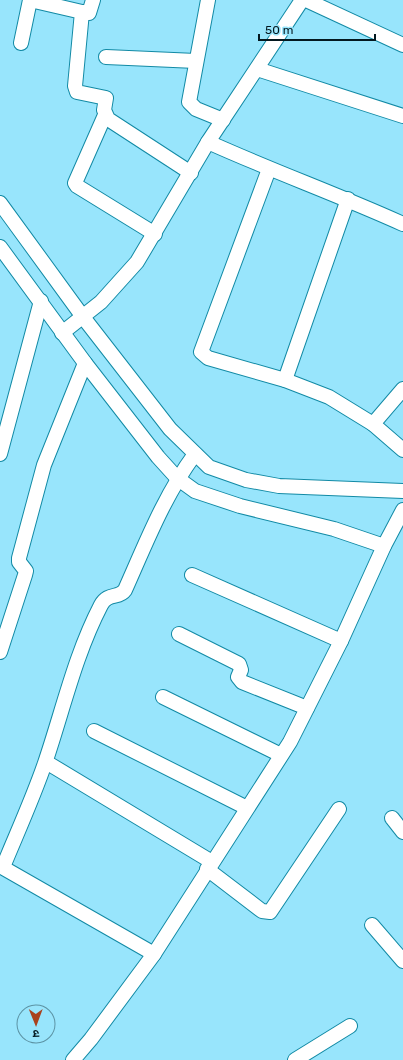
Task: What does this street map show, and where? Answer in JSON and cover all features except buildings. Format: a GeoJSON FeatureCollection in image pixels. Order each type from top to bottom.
{"type":"FeatureCollection","features":[{"type":"Feature","properties":{"kind":"street"},"geometry":{"type":"LineString","coordinates":[[21,43],[30,0],[89,13],[93,0]]}},
{"type":"Feature","properties":{"kind":"street"},"geometry":{"type":"LineString","coordinates":[[208,0],[189,102],[196,109],[223,120]]}},
{"type":"Feature","properties":{"kind":"street"},"geometry":{"type":"LineString","coordinates":[[62,333],[98,304],[137,262],[155,234],[208,142],[302,0]]}},
{"type":"Feature","properties":{"kind":"street"},"geometry":{"type":"LineString","coordinates":[[306,0],[403,45]]}},
{"type":"Feature","properties":{"kind":"street"},"geometry":{"type":"LineString","coordinates":[[82,12],[76,90],[106,98],[105,115],[75,183],[77,186],[155,234]]}},
{"type":"Feature","properties":{"kind":"street"},"geometry":{"type":"LineString","coordinates":[[106,57],[196,61]]}},
{"type":"Feature","properties":{"kind":"street"},"geometry":{"type":"LineString","coordinates":[[257,69],[403,116]]}},
{"type":"Feature","properties":{"kind":"street"},"geometry":{"type":"LineString","coordinates":[[105,115],[108,119],[190,173]]}},
{"type":"Feature","properties":{"kind":"street"},"geometry":{"type":"LineString","coordinates":[[208,142],[269,169],[348,199],[403,224]]}},
{"type":"Feature","properties":{"kind":"street"},"geometry":{"type":"LineString","coordinates":[[269,169],[201,352],[208,358],[285,380],[329,397],[374,424],[403,450]]}},
{"type":"Feature","properties":{"kind":"street"},"geometry":{"type":"LineString","coordinates":[[285,380],[348,199]]}},
{"type":"Feature","properties":{"kind":"street"},"geometry":{"type":"LineString","coordinates":[[0,203],[83,317],[178,439],[209,467],[246,480],[279,486],[403,491]]}},
{"type":"Feature","properties":{"kind":"street"},"geometry":{"type":"LineString","coordinates":[[0,247],[41,301],[62,333],[158,457],[177,478],[195,491],[240,506],[334,529],[384,546]]}},
{"type":"Feature","properties":{"kind":"street"},"geometry":{"type":"LineString","coordinates":[[0,454],[41,301]]}},
{"type":"Feature","properties":{"kind":"street"},"geometry":{"type":"LineString","coordinates":[[0,652],[26,571],[19,562],[19,558],[44,465],[85,363]]}},
{"type":"Feature","properties":{"kind":"street"},"geometry":{"type":"LineString","coordinates":[[374,424],[403,389]]}},
{"type":"Feature","properties":{"kind":"street"},"geometry":{"type":"LineString","coordinates":[[154,954],[1,866],[46,762],[61,708],[77,663],[102,605],[110,596],[121,594],[126,590],[160,512],[177,478],[195,454]]}},
{"type":"Feature","properties":{"kind":"street"},"geometry":{"type":"LineString","coordinates":[[73,1060],[91,1039],[154,954],[281,755],[341,641],[384,546],[399,524],[403,510]]}},
{"type":"Feature","properties":{"kind":"street"},"geometry":{"type":"LineString","coordinates":[[192,575],[341,641]]}},
{"type":"Feature","properties":{"kind":"street"},"geometry":{"type":"LineString","coordinates":[[179,634],[239,664],[241,670],[238,677],[242,682],[307,708]]}},
{"type":"Feature","properties":{"kind":"street"},"geometry":{"type":"LineString","coordinates":[[163,697],[281,755]]}},
{"type":"Feature","properties":{"kind":"street"},"geometry":{"type":"LineString","coordinates":[[94,732],[247,808]]}},
{"type":"Feature","properties":{"kind":"street"},"geometry":{"type":"LineString","coordinates":[[46,762],[210,865],[262,911],[270,912],[339,809]]}},
{"type":"Feature","properties":{"kind":"street"},"geometry":{"type":"LineString","coordinates":[[392,818],[403,832]]}},
{"type":"Feature","properties":{"kind":"street"},"geometry":{"type":"LineString","coordinates":[[372,925],[403,961]]}},
{"type":"Feature","properties":{"kind":"street"},"geometry":{"type":"LineString","coordinates":[[295,1060],[350,1026]]}}]}
